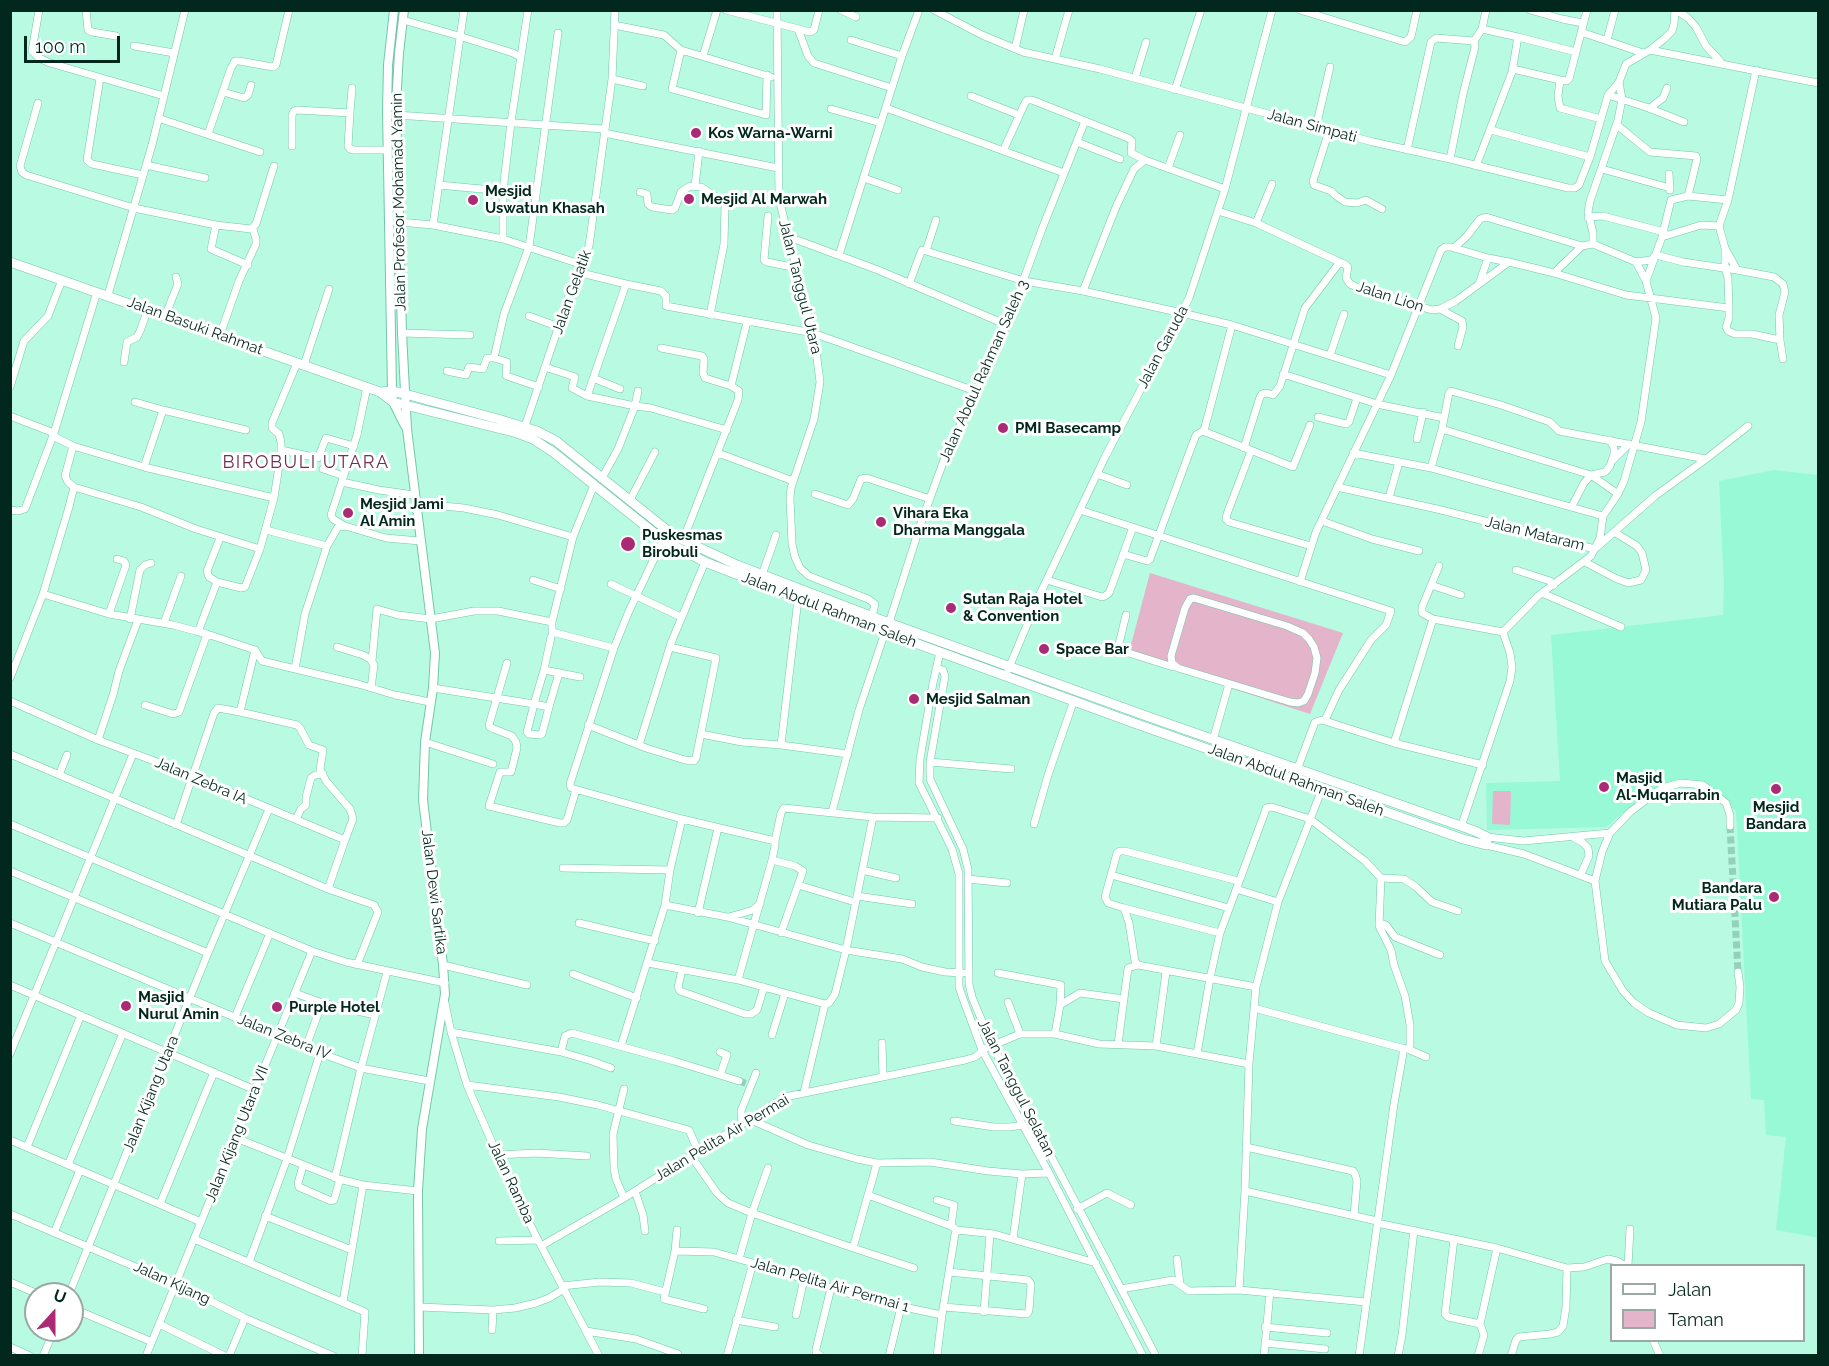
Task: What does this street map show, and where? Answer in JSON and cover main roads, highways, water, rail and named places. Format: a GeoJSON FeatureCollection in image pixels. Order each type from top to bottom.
{"type":"FeatureCollection","features":[{"type":"Feature","properties":{"kind":"highway","name":"Jalan Basuki Rahmat"},"geometry":{"type":"LineString","coordinates":[[10,262],[380,392]]}},
{"type":"Feature","properties":{"kind":"highway","name":"Jalan Abdul Rahman Saleh"},"geometry":{"type":"LineString","coordinates":[[380,392],[405,394],[525,426],[556,441],[648,516],[683,540],[826,604],[887,627],[1008,671],[1148,722],[1322,789],[1368,800],[1461,827],[1486,841],[1464,839],[1368,800],[1297,770],[1213,740],[1148,722],[1074,700],[1008,671],[940,652],[887,627],[872,617],[826,604],[798,599],[705,562],[663,540],[553,452],[533,439],[518,433],[393,402]]}},
{"type":"Feature","properties":{"kind":"highway"},"geometry":{"type":"LineString","coordinates":[[380,392],[393,402]]}},
{"type":"Feature","properties":{"kind":"main road","name":"Jalan Profesor Mohamad Yamin"},"geometry":{"type":"LineString","coordinates":[[393,402],[388,150],[394,10]]}},
{"type":"Feature","properties":{"kind":"main road","name":"Jalan Profesor Mohamad Yamin"},"geometry":{"type":"LineString","coordinates":[[404,10],[392,78],[396,115],[406,406]]}},
{"type":"Feature","properties":{"kind":"main road"},"geometry":{"type":"LineString","coordinates":[[393,402],[407,429]]}},
{"type":"Feature","properties":{"kind":"main road","name":"Jalan Dewi Sartika"},"geometry":{"type":"LineString","coordinates":[[406,406],[414,495],[435,653],[433,688],[424,742],[423,800],[445,983],[445,1000],[422,1128],[418,1191],[419,1356]]}},
{"type":"Feature","properties":{"kind":"tunnel"},"geometry":{"type":"LineString","coordinates":[[1730,826],[1738,972]]}},
{"type":"Feature","properties":{"kind":"tunnel"},"geometry":{"type":"LineString","coordinates":[[739,1081],[748,1084]]}},
{"type":"Feature","properties":{"kind":"place","name":"Kos Warna-Warni"},"geometry":{"type":"Point","coordinates":[696,133]}},
{"type":"Feature","properties":{"kind":"place","name":"Mesjid Al Marwah"},"geometry":{"type":"Point","coordinates":[689,199]}},
{"type":"Feature","properties":{"kind":"place","name":"Mesjid Uswatun Khasah"},"geometry":{"type":"Point","coordinates":[473,200]}},
{"type":"Feature","properties":{"kind":"place","name":"PMI Basecamp"},"geometry":{"type":"Point","coordinates":[1003,428]}},
{"type":"Feature","properties":{"kind":"place","name":"Mesjid Jami Al Amin"},"geometry":{"type":"Point","coordinates":[348,513]}},
{"type":"Feature","properties":{"kind":"place","name":"Vihara Eka Dharma Manggala"},"geometry":{"type":"Point","coordinates":[881,522]}},
{"type":"Feature","properties":{"kind":"place","name":"Puskesmas Birobuli"},"geometry":{"type":"Point","coordinates":[628,544]}},
{"type":"Feature","properties":{"kind":"place","name":"Sutan Raja Hotel & Convention"},"geometry":{"type":"Point","coordinates":[951,608]}},
{"type":"Feature","properties":{"kind":"place","name":"Space Bar"},"geometry":{"type":"Point","coordinates":[1044,649]}},
{"type":"Feature","properties":{"kind":"place","name":"Mesjid Salman"},"geometry":{"type":"Point","coordinates":[914,699]}},
{"type":"Feature","properties":{"kind":"place","name":"Masjid Al-Muqarrabin"},"geometry":{"type":"Point","coordinates":[1604,787]}},
{"type":"Feature","properties":{"kind":"place","name":"Mesjid Bandara"},"geometry":{"type":"Point","coordinates":[1776,789]}},
{"type":"Feature","properties":{"kind":"place","name":"Bandara Mutiara Palu"},"geometry":{"type":"Point","coordinates":[1774,897]}},
{"type":"Feature","properties":{"kind":"place","name":"Masjid Nurul Amin"},"geometry":{"type":"Point","coordinates":[126,1006]}},
{"type":"Feature","properties":{"kind":"place","name":"Purple Hotel"},"geometry":{"type":"Point","coordinates":[277,1007]}},
{"type":"Feature","properties":{"kind":"district","name":"BIROBULI UTARA"},"geometry":{"type":"Point","coordinates":[306,463]}}]}
